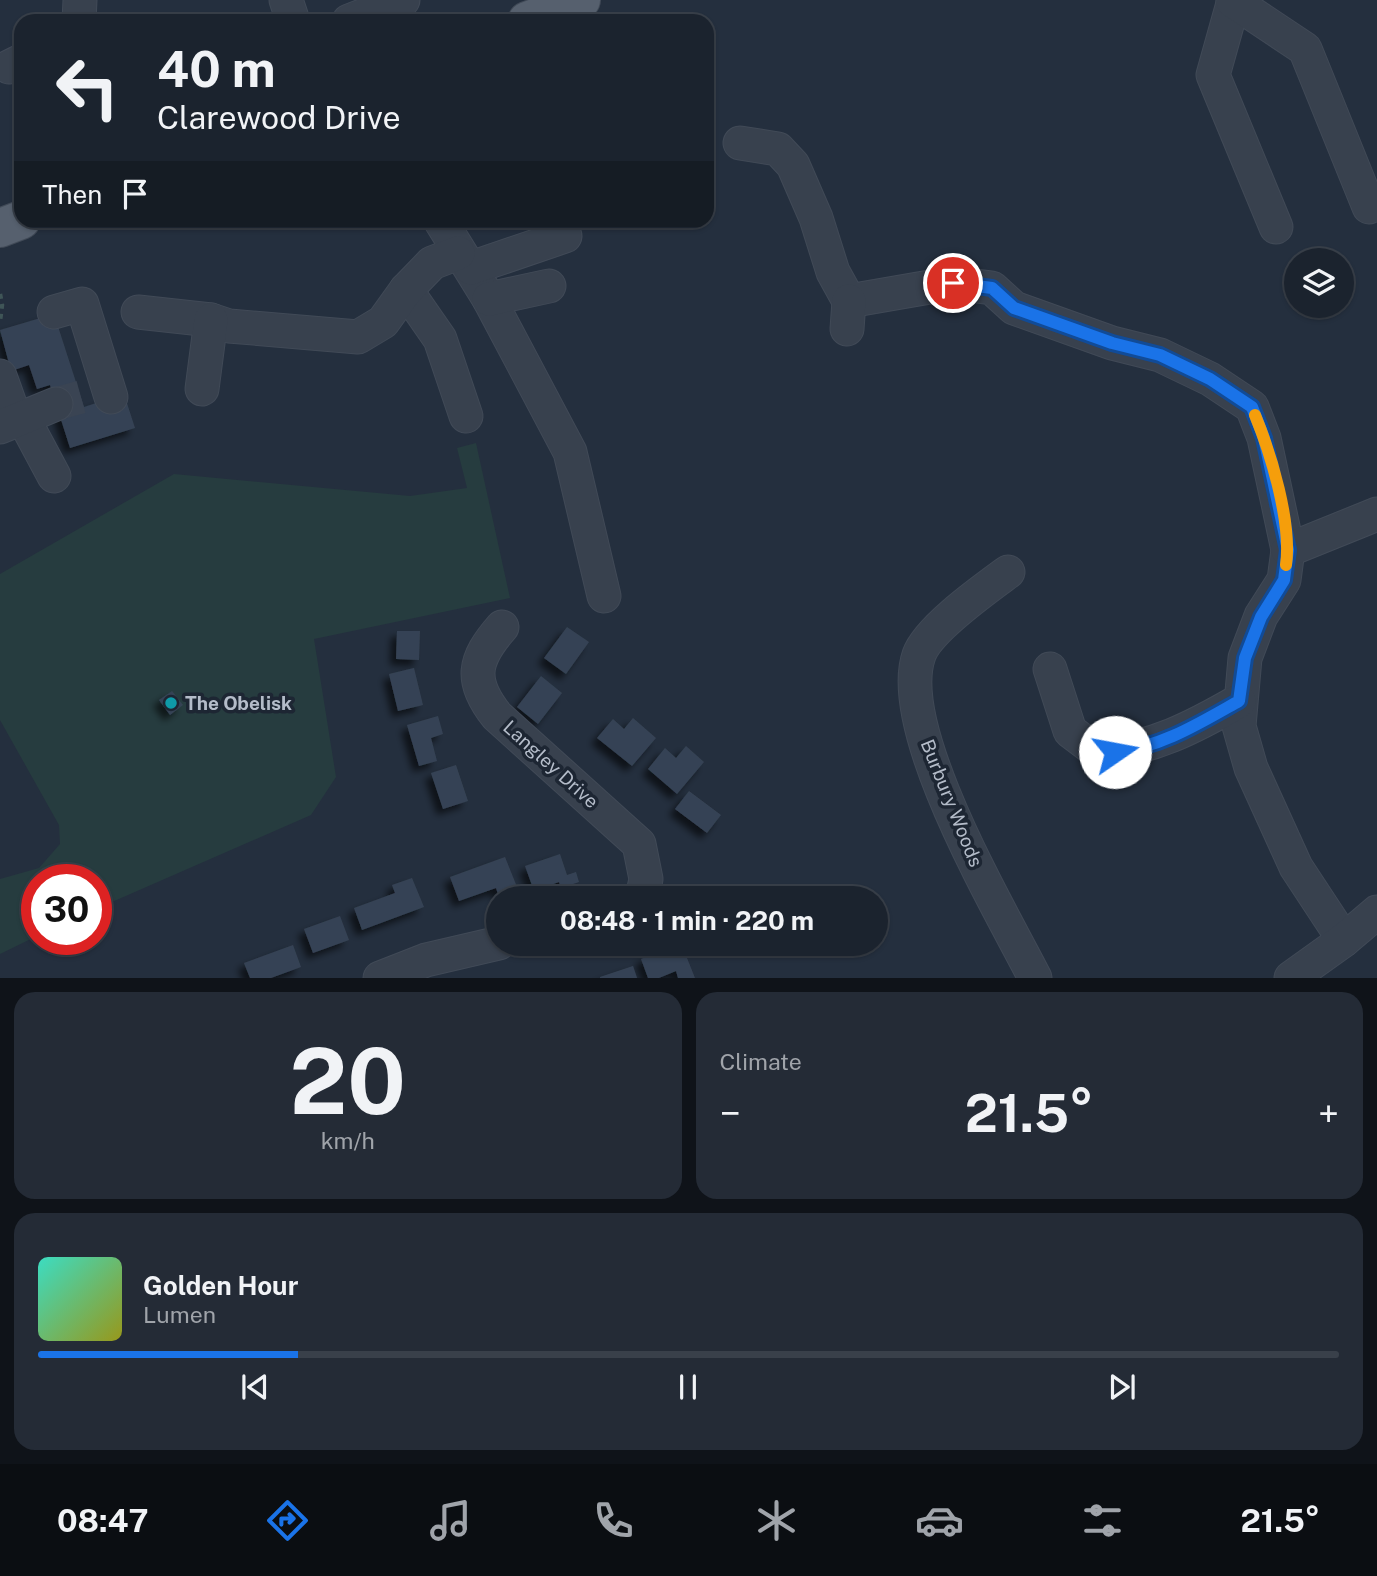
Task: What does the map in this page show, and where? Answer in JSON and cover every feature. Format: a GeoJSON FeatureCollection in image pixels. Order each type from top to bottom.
{"type":"FeatureCollection","features":[{"type":"Feature","properties":{"kind":"main road"},"geometry":{"type":"LineString","coordinates":[[548,14],[581,0]]}},
{"type":"Feature","properties":{"kind":"street"},"geometry":{"type":"LineString","coordinates":[[367,14],[403,0]]}},
{"type":"Feature","properties":{"kind":"street"},"geometry":{"type":"LineString","coordinates":[[1276,227],[1213,75],[1234,1],[1306,49],[1369,208]]}},
{"type":"Feature","properties":{"kind":"street"},"geometry":{"type":"LineString","coordinates":[[740,143],[779,149],[793,165],[817,218],[848,315],[953,283],[992,288],[1014,308],[1112,343],[1160,355],[1210,379],[1252,407],[1264,438],[1288,550],[1284,580],[1261,617],[1245,658],[1239,701],[1239,726],[1251,768],[1296,867],[1344,940]]}},
{"type":"Feature","properties":{"kind":"street"},"geometry":{"type":"LineString","coordinates":[[445,228],[489,299],[570,452],[604,596]]}},
{"type":"Feature","properties":{"kind":"street"},"geometry":{"type":"LineString","coordinates":[[138,312],[211,320],[229,326],[358,337],[383,323],[406,290],[432,263],[465,260],[565,236]]}},
{"type":"Feature","properties":{"kind":"street"},"geometry":{"type":"LineString","coordinates":[[489,299],[549,286]]}},
{"type":"Feature","properties":{"kind":"street"},"geometry":{"type":"LineString","coordinates":[[406,290],[440,339],[466,416]]}},
{"type":"Feature","properties":{"kind":"street"},"geometry":{"type":"LineString","coordinates":[[54,312],[82,304],[54,408],[54,477]]}},
{"type":"Feature","properties":{"kind":"street"},"geometry":{"type":"LineString","coordinates":[[202,389],[211,320]]}},
{"type":"Feature","properties":{"kind":"street"},"geometry":{"type":"LineString","coordinates":[[0,376],[54,408]]}},
{"type":"Feature","properties":{"kind":"street"},"geometry":{"type":"LineString","coordinates":[[1288,550],[1377,514]]}},
{"type":"Feature","properties":{"kind":"street","name":"Burbury Woods"},"geometry":{"type":"LineString","coordinates":[[1008,572],[951,615],[919,654],[914,687],[926,745],[972,856],[1035,978]]}},
{"type":"Feature","properties":{"kind":"street","name":"Langley Drive"},"geometry":{"type":"LineString","coordinates":[[502,627],[485,646],[479,663],[477,673],[482,696],[497,716],[639,844],[646,879],[645,886]]}},
{"type":"Feature","properties":{"kind":"street"},"geometry":{"type":"LineString","coordinates":[[1050,669],[1070,731],[1099,753],[1130,750],[1185,732],[1239,701]]}},
{"type":"Feature","properties":{"kind":"street"},"geometry":{"type":"LineString","coordinates":[[1291,978],[1344,940],[1377,912]]}},
{"type":"Feature","properties":{"kind":"street"},"geometry":{"type":"LineString","coordinates":[[380,978],[426,960],[486,946]]}},
{"type":"Feature","properties":{"kind":"path"},"geometry":{"type":"LineString","coordinates":[[0,294],[0,321]]}},
{"type":"Feature","properties":{"kind":"green space"},"geometry":{"type":"Polygon","coordinates":[[[476,443],[510,598],[314,639],[336,777],[311,815],[112,902],[112,864],[42,864],[60,844],[59,825],[0,720],[0,574],[174,474],[410,496],[467,488],[457,448],[476,443]]]}},
{"type":"Feature","properties":{"kind":"green space"},"geometry":{"type":"Polygon","coordinates":[[[21,873],[21,944],[0,954],[0,879],[21,873]]]}},
{"type":"Feature","properties":{"kind":"building"},"geometry":{"type":"Polygon","coordinates":[[[54,314],[84,407],[124,394],[135,428],[70,448],[50,385],[37,389],[29,365],[11,371],[0,330],[54,314]]]}},
{"type":"Feature","properties":{"kind":"building"},"geometry":{"type":"Polygon","coordinates":[[[567,627],[589,642],[566,674],[544,658],[567,627]]]}},
{"type":"Feature","properties":{"kind":"building"},"geometry":{"type":"Polygon","coordinates":[[[397,631],[420,631],[419,660],[396,659],[397,631]]]}},
{"type":"Feature","properties":{"kind":"building"},"geometry":{"type":"Polygon","coordinates":[[[414,668],[423,705],[398,711],[389,674],[414,668]]]}},
{"type":"Feature","properties":{"kind":"building"},"geometry":{"type":"Polygon","coordinates":[[[541,676],[562,693],[538,724],[517,707],[541,676]]]}},
{"type":"Feature","properties":{"kind":"building","name":"The Obelisk"},"geometry":{"type":"Polygon","coordinates":[[[172,691],[183,705],[170,715],[159,700],[172,691]]]}},
{"type":"Feature","properties":{"kind":"building"},"geometry":{"type":"Polygon","coordinates":[[[438,716],[443,734],[431,738],[437,761],[419,766],[407,725],[438,716]]]}},
{"type":"Feature","properties":{"kind":"building"},"geometry":{"type":"Polygon","coordinates":[[[633,718],[656,738],[632,766],[597,738],[613,719],[624,729],[633,718]]]}},
{"type":"Feature","properties":{"kind":"building"},"geometry":{"type":"Polygon","coordinates":[[[686,746],[704,762],[677,794],[648,769],[665,748],[676,758],[686,746]]]}},
{"type":"Feature","properties":{"kind":"building"},"geometry":{"type":"Polygon","coordinates":[[[456,765],[468,801],[443,809],[431,773],[456,765]]]}},
{"type":"Feature","properties":{"kind":"building"},"geometry":{"type":"Polygon","coordinates":[[[689,791],[721,815],[707,833],[675,809],[689,791]]]}},
{"type":"Feature","properties":{"kind":"building"},"geometry":{"type":"Polygon","coordinates":[[[560,854],[567,875],[576,872],[579,882],[567,886],[560,886],[559,882],[548,886],[532,886],[525,866],[560,854]]]}},
{"type":"Feature","properties":{"kind":"building"},"geometry":{"type":"Polygon","coordinates":[[[505,857],[517,886],[486,886],[486,892],[459,901],[450,877],[505,857]]]}},
{"type":"Feature","properties":{"kind":"building"},"geometry":{"type":"Polygon","coordinates":[[[412,878],[424,907],[362,930],[354,908],[395,893],[392,885],[412,878]]]}},
{"type":"Feature","properties":{"kind":"building"},"geometry":{"type":"Polygon","coordinates":[[[340,916],[349,940],[313,953],[304,929],[340,916]]]}},
{"type":"Feature","properties":{"kind":"building"},"geometry":{"type":"Polygon","coordinates":[[[293,945],[301,967],[271,978],[250,978],[244,963],[293,945]]]}},
{"type":"Feature","properties":{"kind":"building"},"geometry":{"type":"Polygon","coordinates":[[[648,956],[686,956],[695,978],[678,978],[676,971],[659,978],[648,978],[641,959],[648,956]]]}},
{"type":"Feature","properties":{"kind":"building"},"geometry":{"type":"Polygon","coordinates":[[[633,966],[637,978],[600,978],[600,977],[633,966]]]}},
{"type":"Feature","properties":{"kind":"tunnel"},"geometry":{"type":"LineString","coordinates":[[56,404],[81,397]]}},
{"type":"Feature","properties":{"kind":"slow traffic"},"geometry":{"type":"LineString","coordinates":[[1255,415],[1264,438],[1280,505],[1288,550],[1286,565]]}},
{"type":"Feature","properties":{"kind":"place","name":"The Obelisk"},"geometry":{"type":"Point","coordinates":[171,703]}},
{"type":"Feature","properties":{"kind":"route"},"geometry":{"type":"LineString","coordinates":[[953,283],[992,288],[1014,308],[1112,343],[1160,355],[1210,379],[1252,407],[1264,438],[1288,550],[1284,580],[1261,617],[1245,658],[1239,701],[1185,732],[1130,750],[1115,752]]}}]}
